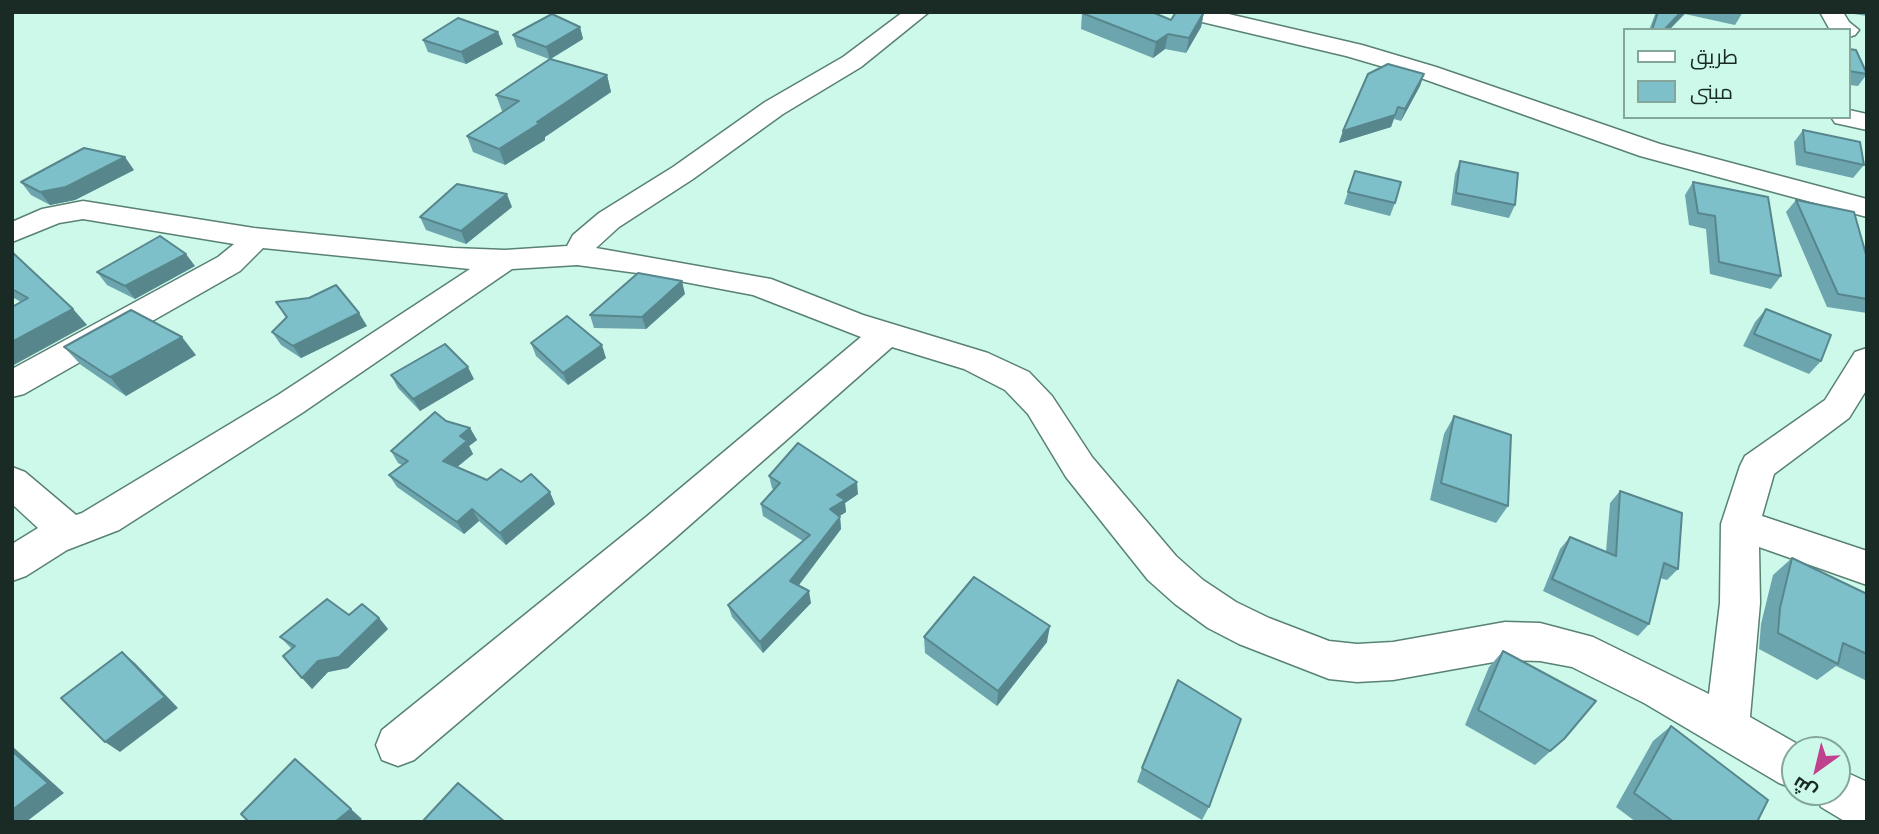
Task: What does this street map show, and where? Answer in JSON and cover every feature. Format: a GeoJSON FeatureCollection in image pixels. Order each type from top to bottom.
{"type":"FeatureCollection","features":[{"type":"Feature","properties":{"kind":"street"},"geometry":{"type":"LineString","coordinates":[[576,255],[584,242],[609,220],[683,173],[774,108],[852,62],[918,12]]}},
{"type":"Feature","properties":{"kind":"street"},"geometry":{"type":"LineString","coordinates":[[1831,12],[1843,28]]}},
{"type":"Feature","properties":{"kind":"street"},"geometry":{"type":"LineString","coordinates":[[1196,13],[1341,47],[1427,72],[1631,143],[1867,208]]}},
{"type":"Feature","properties":{"kind":"street"},"geometry":{"type":"LineString","coordinates":[[1631,143],[1640,119]]}},
{"type":"Feature","properties":{"kind":"street"},"geometry":{"type":"LineString","coordinates":[[12,233],[52,215],[83,210],[254,238],[453,258],[505,260],[576,255],[749,284],[886,334],[953,353],[999,370],[1017,381],[1040,405],[1079,467],[1162,568],[1189,592],[1222,615],[1254,631],[1329,660],[1357,663],[1393,661],[1505,641],[1553,644],[1589,655],[1659,689],[1781,759]]}},
{"type":"Feature","properties":{"kind":"street"},"geometry":{"type":"LineString","coordinates":[[12,385],[229,264],[248,248],[254,238]]}},
{"type":"Feature","properties":{"kind":"street"},"geometry":{"type":"LineString","coordinates":[[12,565],[69,532],[94,526],[290,404],[505,260]]}},
{"type":"Feature","properties":{"kind":"street"},"geometry":{"type":"LineString","coordinates":[[398,745],[660,528],[886,334]]}},
{"type":"Feature","properties":{"kind":"street"},"geometry":{"type":"LineString","coordinates":[[1727,729],[1740,603],[1740,524],[1758,466],[1837,409],[1867,360]]}},
{"type":"Feature","properties":{"kind":"street"},"geometry":{"type":"LineString","coordinates":[[12,482],[69,532]]}},
{"type":"Feature","properties":{"kind":"street"},"geometry":{"type":"LineString","coordinates":[[1740,524],[1867,568]]}},
{"type":"Feature","properties":{"kind":"street"},"geometry":{"type":"LineString","coordinates":[[1851,799],[1867,808]]}},
{"type":"Feature","properties":{"kind":"building"},"geometry":{"type":"Polygon","coordinates":[[[1152,12],[1171,20],[1176,12],[1204,12],[1189,38],[1168,34],[1156,42],[1082,13],[1152,12]]]}},
{"type":"Feature","properties":{"kind":"building"},"geometry":{"type":"Polygon","coordinates":[[[1658,12],[1681,12],[1666,28],[1653,28],[1658,12]]]}},
{"type":"Feature","properties":{"kind":"building"},"geometry":{"type":"Polygon","coordinates":[[[552,14],[580,27],[546,47],[513,35],[552,14]]]}},
{"type":"Feature","properties":{"kind":"building"},"geometry":{"type":"Polygon","coordinates":[[[458,18],[498,32],[461,52],[423,40],[458,18]]]}},
{"type":"Feature","properties":{"kind":"building"},"geometry":{"type":"Polygon","coordinates":[[[1851,49],[1856,50],[1867,74],[1851,71],[1851,49]]]}},
{"type":"Feature","properties":{"kind":"building"},"geometry":{"type":"Polygon","coordinates":[[[550,59],[607,75],[499,149],[467,136],[519,101],[496,95],[550,59]]]}},
{"type":"Feature","properties":{"kind":"building"},"geometry":{"type":"Polygon","coordinates":[[[1388,64],[1424,74],[1405,109],[1398,107],[1395,115],[1343,131],[1368,74],[1388,64]]]}},
{"type":"Feature","properties":{"kind":"building"},"geometry":{"type":"Polygon","coordinates":[[[1803,130],[1860,142],[1864,165],[1805,152],[1803,130]]]}},
{"type":"Feature","properties":{"kind":"building"},"geometry":{"type":"Polygon","coordinates":[[[84,148],[125,157],[66,187],[40,192],[21,182],[84,148]]]}},
{"type":"Feature","properties":{"kind":"building"},"geometry":{"type":"Polygon","coordinates":[[[1460,161],[1518,173],[1515,205],[1456,193],[1460,161]]]}},
{"type":"Feature","properties":{"kind":"building"},"geometry":{"type":"Polygon","coordinates":[[[1355,171],[1401,182],[1395,203],[1348,192],[1355,171]]]}},
{"type":"Feature","properties":{"kind":"building"},"geometry":{"type":"Polygon","coordinates":[[[1693,182],[1768,197],[1781,276],[1719,262],[1715,216],[1698,213],[1693,182]]]}},
{"type":"Feature","properties":{"kind":"building"},"geometry":{"type":"Polygon","coordinates":[[[457,184],[507,194],[461,231],[420,217],[457,184]]]}},
{"type":"Feature","properties":{"kind":"building"},"geometry":{"type":"Polygon","coordinates":[[[1796,200],[1854,212],[1867,258],[1867,299],[1838,294],[1796,200]]]}},
{"type":"Feature","properties":{"kind":"building"},"geometry":{"type":"Polygon","coordinates":[[[160,236],[186,254],[125,286],[97,272],[160,236]]]}},
{"type":"Feature","properties":{"kind":"building"},"geometry":{"type":"Polygon","coordinates":[[[12,252],[73,309],[12,342],[12,307],[28,298],[12,289],[12,252]]]}},
{"type":"Feature","properties":{"kind":"building"},"geometry":{"type":"Polygon","coordinates":[[[638,273],[682,281],[642,317],[590,315],[638,273]]]}},
{"type":"Feature","properties":{"kind":"building"},"geometry":{"type":"Polygon","coordinates":[[[336,285],[359,313],[293,346],[272,332],[287,317],[276,302],[309,298],[336,285]]]}},
{"type":"Feature","properties":{"kind":"building"},"geometry":{"type":"Polygon","coordinates":[[[1766,309],[1831,335],[1821,361],[1754,334],[1766,309]]]}},
{"type":"Feature","properties":{"kind":"building"},"geometry":{"type":"Polygon","coordinates":[[[131,310],[182,337],[110,377],[64,347],[131,310]]]}},
{"type":"Feature","properties":{"kind":"building"},"geometry":{"type":"Polygon","coordinates":[[[567,316],[602,345],[563,373],[531,343],[567,316]]]}},
{"type":"Feature","properties":{"kind":"building"},"geometry":{"type":"Polygon","coordinates":[[[445,344],[468,367],[413,399],[391,375],[445,344]]]}},
{"type":"Feature","properties":{"kind":"building"},"geometry":{"type":"Polygon","coordinates":[[[435,412],[446,421],[470,428],[460,436],[467,441],[443,461],[487,480],[501,469],[521,482],[531,474],[550,492],[500,533],[472,509],[457,522],[389,475],[408,461],[391,451],[435,412]]]}},
{"type":"Feature","properties":{"kind":"building"},"geometry":{"type":"Polygon","coordinates":[[[1454,416],[1511,435],[1508,506],[1441,483],[1454,416]]]}},
{"type":"Feature","properties":{"kind":"building"},"geometry":{"type":"Polygon","coordinates":[[[798,443],[857,482],[837,495],[845,500],[830,509],[840,517],[790,581],[809,591],[760,642],[728,605],[810,535],[761,504],[780,483],[769,476],[798,443]]]}},
{"type":"Feature","properties":{"kind":"building"},"geometry":{"type":"Polygon","coordinates":[[[1620,491],[1682,513],[1678,569],[1664,563],[1649,624],[1552,579],[1570,537],[1616,556],[1620,491]]]}},
{"type":"Feature","properties":{"kind":"building"},"geometry":{"type":"Polygon","coordinates":[[[1792,558],[1867,594],[1867,654],[1843,643],[1838,664],[1778,633],[1780,608],[1792,558]]]}},
{"type":"Feature","properties":{"kind":"building"},"geometry":{"type":"Polygon","coordinates":[[[974,577],[1050,626],[998,691],[924,637],[974,577]]]}},
{"type":"Feature","properties":{"kind":"building"},"geometry":{"type":"Polygon","coordinates":[[[327,599],[349,615],[362,604],[379,618],[339,657],[318,661],[302,678],[283,656],[295,646],[280,637],[327,599]]]}},
{"type":"Feature","properties":{"kind":"building"},"geometry":{"type":"Polygon","coordinates":[[[1503,651],[1596,701],[1564,739],[1550,751],[1478,710],[1503,651]]]}},
{"type":"Feature","properties":{"kind":"building"},"geometry":{"type":"Polygon","coordinates":[[[122,652],[165,697],[105,742],[61,698],[122,652]]]}},
{"type":"Feature","properties":{"kind":"building"},"geometry":{"type":"Polygon","coordinates":[[[1178,680],[1241,719],[1209,807],[1142,768],[1178,680]]]}},
{"type":"Feature","properties":{"kind":"building"},"geometry":{"type":"Polygon","coordinates":[[[1671,726],[1768,800],[1757,822],[1674,822],[1634,793],[1671,726]]]}},
{"type":"Feature","properties":{"kind":"building"},"geometry":{"type":"Polygon","coordinates":[[[12,751],[48,783],[12,810],[12,751]]]}},
{"type":"Feature","properties":{"kind":"building"},"geometry":{"type":"Polygon","coordinates":[[[295,759],[351,809],[335,822],[249,822],[241,814],[295,759]]]}},
{"type":"Feature","properties":{"kind":"building"},"geometry":{"type":"Polygon","coordinates":[[[458,783],[505,822],[422,822],[458,783]]]}}]}
